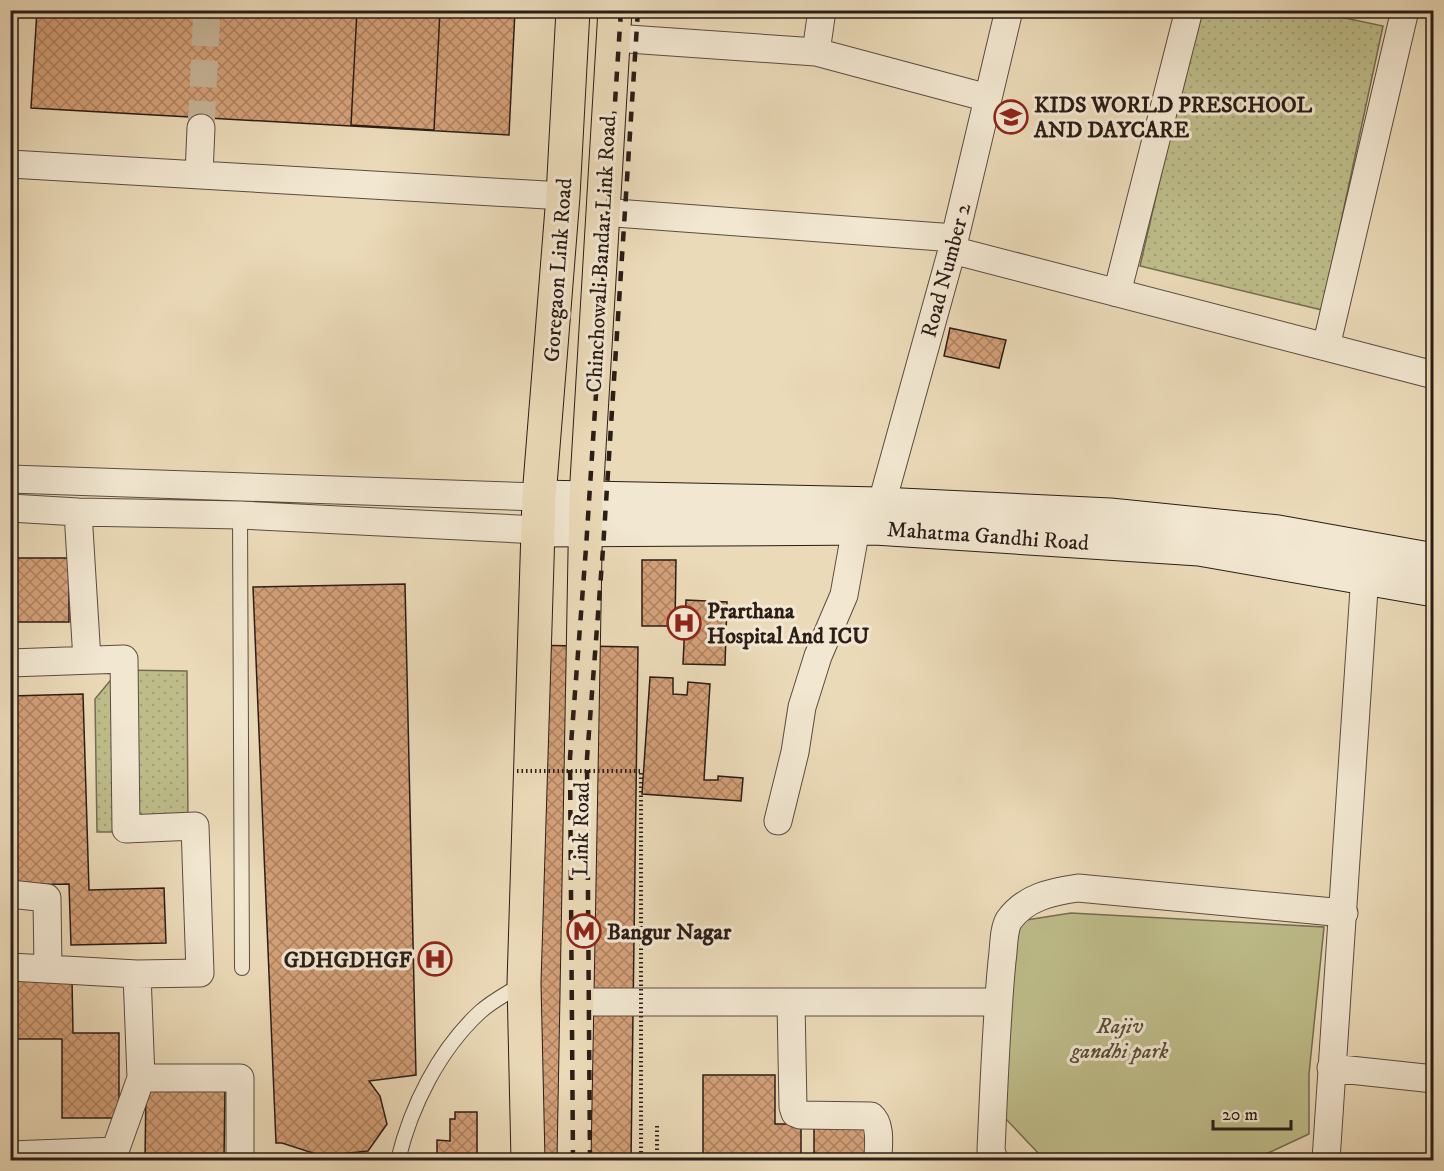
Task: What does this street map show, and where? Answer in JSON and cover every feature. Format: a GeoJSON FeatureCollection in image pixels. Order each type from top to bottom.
{"type":"FeatureCollection","features":[{"type":"Feature","properties":{"kind":"main road","name":"Goregaon Link Road"},"geometry":{"type":"LineString","coordinates":[[538,530],[573,10]]}},
{"type":"Feature","properties":{"kind":"main road","name":"Chinchowali Bandar Link Road"},"geometry":{"type":"LineString","coordinates":[[586,498],[614,24]]}},
{"type":"Feature","properties":{"kind":"main road","name":"Mahatma Gandhi Road"},"geometry":{"type":"LineString","coordinates":[[539,497],[586,498],[870,520]]}},
{"type":"Feature","properties":{"kind":"main road","name":"Link Road"},"geometry":{"type":"LineString","coordinates":[[574,1161],[586,498]]}},
{"type":"Feature","properties":{"kind":"main road","name":"Mahatma Gandhi Road"},"geometry":{"type":"LineString","coordinates":[[538,530],[1110,515],[1278,532],[1434,590]]}},
{"type":"Feature","properties":{"kind":"main road"},"geometry":{"type":"LineString","coordinates":[[528,1161],[524,982],[538,530]]}},
{"type":"Feature","properties":{"kind":"main road","name":"Mahatma Gandhi Road"},"geometry":{"type":"LineString","coordinates":[[1365,563],[1434,560]]}},
{"type":"Feature","properties":{"kind":"street"},"geometry":{"type":"LineString","coordinates":[[816,52],[822,10]]}},
{"type":"Feature","properties":{"kind":"street","name":"Road Number 2"},"geometry":{"type":"LineString","coordinates":[[778,821],[795,752],[802,707],[818,656],[844,595],[870,520],[953,244],[1009,10]]}},
{"type":"Feature","properties":{"kind":"street"},"geometry":{"type":"LineString","coordinates":[[1117,293],[1189,10]]}},
{"type":"Feature","properties":{"kind":"street"},"geometry":{"type":"LineString","coordinates":[[1326,347],[1405,10]]}},
{"type":"Feature","properties":{"kind":"street"},"geometry":{"type":"LineString","coordinates":[[614,24],[816,52],[988,98]]}},
{"type":"Feature","properties":{"kind":"street"},"geometry":{"type":"LineString","coordinates":[[199,175],[201,128]]}},
{"type":"Feature","properties":{"kind":"street"},"geometry":{"type":"LineString","coordinates":[[10,164],[562,196]]}},
{"type":"Feature","properties":{"kind":"street"},"geometry":{"type":"LineString","coordinates":[[603,212],[953,244],[1117,293],[1434,375]]}},
{"type":"Feature","properties":{"kind":"street"},"geometry":{"type":"LineString","coordinates":[[10,479],[539,497]]}},
{"type":"Feature","properties":{"kind":"street"},"geometry":{"type":"LineString","coordinates":[[10,508],[78,512],[240,515],[538,530]]}},
{"type":"Feature","properties":{"kind":"street"},"geometry":{"type":"LineString","coordinates":[[78,512],[87,660]]}},
{"type":"Feature","properties":{"kind":"street"},"geometry":{"type":"LineString","coordinates":[[1326,1161],[1344,913],[1365,563]]}},
{"type":"Feature","properties":{"kind":"street"},"geometry":{"type":"LineString","coordinates":[[10,663],[124,659],[126,829],[195,826],[200,973],[138,974],[10,967]]}},
{"type":"Feature","properties":{"kind":"street"},"geometry":{"type":"LineString","coordinates":[[994,1161],[991,1150],[998,1002],[1008,921],[1033,898],[1053,891],[1078,888],[1344,913]]}},
{"type":"Feature","properties":{"kind":"street"},"geometry":{"type":"LineString","coordinates":[[10,894],[47,898],[48,969]]}},
{"type":"Feature","properties":{"kind":"street"},"geometry":{"type":"LineString","coordinates":[[10,1155],[115,1156],[141,1078],[138,974]]}},
{"type":"Feature","properties":{"kind":"street"},"geometry":{"type":"LineString","coordinates":[[577,1002],[998,1002]]}},
{"type":"Feature","properties":{"kind":"street"},"geometry":{"type":"LineString","coordinates":[[791,1003],[795,1113],[800,1115],[871,1116],[878,1127],[878,1161]]}},
{"type":"Feature","properties":{"kind":"street"},"geometry":{"type":"LineString","coordinates":[[1331,1068],[1434,1079]]}},
{"type":"Feature","properties":{"kind":"street"},"geometry":{"type":"LineString","coordinates":[[141,1078],[240,1078],[240,1161]]}},
{"type":"Feature","properties":{"kind":"lane"},"geometry":{"type":"LineString","coordinates":[[240,515],[242,968]]}},
{"type":"Feature","properties":{"kind":"lane"},"geometry":{"type":"LineString","coordinates":[[398,1161],[419,1101],[445,1052],[480,1011],[524,982]]}},
{"type":"Feature","properties":{"kind":"path"},"geometry":{"type":"LineString","coordinates":[[517,771],[641,771],[640,1161]]}},
{"type":"Feature","properties":{"kind":"path"},"geometry":{"type":"LineString","coordinates":[[657,1126],[657,1161]]}},
{"type":"Feature","properties":{"kind":"green space"},"geometry":{"type":"Polygon","coordinates":[[[1199,11],[1312,11],[1383,26],[1322,310],[1140,266],[1199,11]]]}},
{"type":"Feature","properties":{"kind":"green space"},"geometry":{"type":"Polygon","coordinates":[[[119,670],[187,671],[188,832],[97,832],[95,699],[119,670]]]}},
{"type":"Feature","properties":{"kind":"green space","name":"Rajiv gandhi park"},"geometry":{"type":"Polygon","coordinates":[[[1071,913],[1324,927],[1309,1074],[1309,1134],[1253,1160],[1077,1160],[1040,1155],[988,1100],[1020,921],[1071,913]]]}},
{"type":"Feature","properties":{"kind":"building"},"geometry":{"type":"Polygon","coordinates":[[[37,10],[515,10],[509,135],[31,108],[37,10]]]}},
{"type":"Feature","properties":{"kind":"building"},"geometry":{"type":"Polygon","coordinates":[[[357,10],[440,10],[434,130],[351,125],[357,10]]]}},
{"type":"Feature","properties":{"kind":"building"},"geometry":{"type":"Polygon","coordinates":[[[950,328],[1006,340],[999,368],[944,356],[950,328]]]}},
{"type":"Feature","properties":{"kind":"building"},"geometry":{"type":"Polygon","coordinates":[[[10,558],[69,558],[69,622],[10,622],[10,558]]]}},
{"type":"Feature","properties":{"kind":"building"},"geometry":{"type":"Polygon","coordinates":[[[642,560],[676,560],[675,626],[642,626],[642,560]]]}},
{"type":"Feature","properties":{"kind":"building"},"geometry":{"type":"Polygon","coordinates":[[[405,584],[416,1075],[369,1081],[380,1096],[387,1124],[368,1151],[322,1156],[276,1143],[253,587],[405,584]]]}},
{"type":"Feature","properties":{"kind":"building"},"geometry":{"type":"Polygon","coordinates":[[[686,600],[727,602],[725,665],[683,664],[686,600]]]}},
{"type":"Feature","properties":{"kind":"building"},"geometry":{"type":"Polygon","coordinates":[[[523,645],[638,647],[631,1160],[515,1160],[523,645]]]}},
{"type":"Feature","properties":{"kind":"building"},"geometry":{"type":"Polygon","coordinates":[[[650,677],[673,678],[673,694],[687,695],[688,682],[710,684],[704,780],[718,780],[718,776],[743,778],[741,801],[642,794],[650,677]]]}},
{"type":"Feature","properties":{"kind":"building"},"geometry":{"type":"Polygon","coordinates":[[[83,694],[89,890],[164,888],[166,943],[71,945],[69,884],[16,885],[11,696],[83,694]]]}},
{"type":"Feature","properties":{"kind":"building"},"geometry":{"type":"Polygon","coordinates":[[[72,979],[73,1033],[119,1033],[119,1118],[62,1118],[62,1039],[10,1039],[10,980],[72,979]]]}},
{"type":"Feature","properties":{"kind":"building"},"geometry":{"type":"Polygon","coordinates":[[[703,1075],[775,1075],[775,1124],[801,1124],[801,1160],[703,1160],[703,1075]]]}},
{"type":"Feature","properties":{"kind":"building"},"geometry":{"type":"Polygon","coordinates":[[[146,1088],[225,1088],[224,1160],[145,1160],[146,1088]]]}},
{"type":"Feature","properties":{"kind":"building"},"geometry":{"type":"Polygon","coordinates":[[[455,1112],[477,1112],[477,1160],[433,1160],[433,1157],[437,1157],[437,1140],[450,1141],[450,1119],[455,1119],[455,1112]]]}},
{"type":"Feature","properties":{"kind":"building"},"geometry":{"type":"Polygon","coordinates":[[[870,1123],[870,1160],[814,1160],[814,1124],[870,1123]]]}},
{"type":"Feature","properties":{"kind":"building"},"geometry":{"type":"Polygon","coordinates":[[[1364,1156],[1418,1160],[1364,1160],[1364,1156]]]}},
{"type":"Feature","properties":{"kind":"tunnel"},"geometry":{"type":"LineString","coordinates":[[201,128],[207,10]]}},
{"type":"Feature","properties":{"kind":"railway"},"geometry":{"type":"LineString","coordinates":[[573,1160],[570,758],[621,10]]}},
{"type":"Feature","properties":{"kind":"railway"},"geometry":{"type":"LineString","coordinates":[[590,1160],[587,758],[638,10]]}},
{"type":"Feature","properties":{"kind":"place","name":"KIDS WORLD PRESCHOOL AND DAYCARE"},"geometry":{"type":"Point","coordinates":[1011,117]}},
{"type":"Feature","properties":{"kind":"place","name":"Prarthana Hospital And ICU"},"geometry":{"type":"Point","coordinates":[684,623]}},
{"type":"Feature","properties":{"kind":"place","name":"Bangur Nagar"},"geometry":{"type":"Point","coordinates":[584,931]}},
{"type":"Feature","properties":{"kind":"place","name":"GDHGDHGF"},"geometry":{"type":"Point","coordinates":[435,959]}}]}
